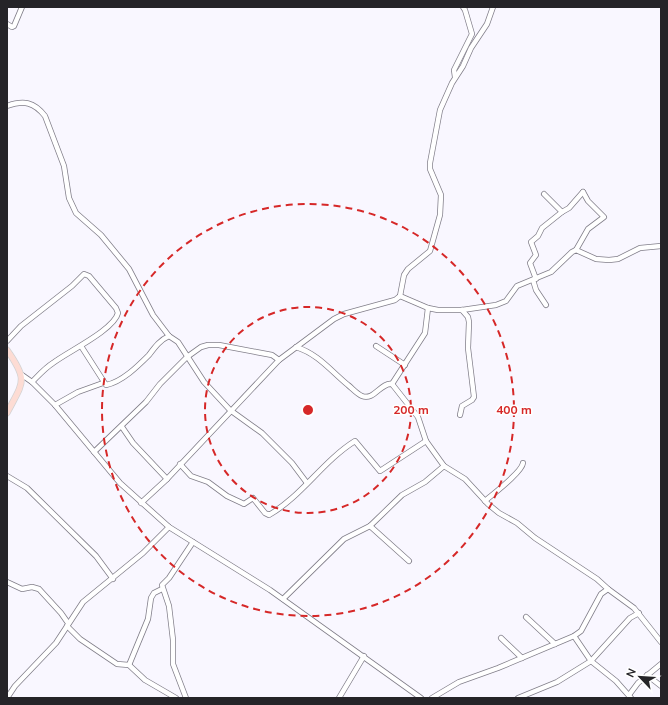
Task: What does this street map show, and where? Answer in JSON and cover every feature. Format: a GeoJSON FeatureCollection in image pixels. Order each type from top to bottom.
{"type":"FeatureCollection","features":[{"type":"Feature","properties":{"kind":"main road"},"geometry":{"type":"LineString","coordinates":[[7,350],[22,375],[21,386],[7,413]]}},
{"type":"Feature","properties":{"kind":"street"},"geometry":{"type":"LineString","coordinates":[[7,24],[12,27],[14,26],[22,7]]}},
{"type":"Feature","properties":{"kind":"street"},"geometry":{"type":"LineString","coordinates":[[455,77],[454,70],[472,34],[463,7]]}},
{"type":"Feature","properties":{"kind":"street"},"geometry":{"type":"LineString","coordinates":[[141,503],[167,479],[230,410],[279,360],[334,319],[344,314],[391,302],[400,296],[404,275],[426,256],[434,241],[440,215],[441,195],[430,169],[431,155],[440,110],[455,77],[463,66],[471,48],[487,24],[493,7]]}},
{"type":"Feature","properties":{"kind":"street"},"geometry":{"type":"LineString","coordinates":[[7,106],[17,103],[29,103],[37,107],[45,116],[64,166],[70,204],[76,213],[101,235],[129,269],[148,306],[169,336],[178,342],[204,382],[230,410],[262,433],[292,462],[307,483]]}},
{"type":"Feature","properties":{"kind":"street"},"geometry":{"type":"LineString","coordinates":[[400,296],[428,308],[462,310],[496,305],[506,300],[517,286],[534,280],[551,272],[568,255],[576,250],[588,229],[604,217],[588,201],[584,192],[569,208],[542,228],[538,236],[531,242],[536,255],[530,263],[534,280],[536,290],[546,305]]}},
{"type":"Feature","properties":{"kind":"street"},"geometry":{"type":"LineString","coordinates":[[544,194],[562,212]]}},
{"type":"Feature","properties":{"kind":"street"},"geometry":{"type":"LineString","coordinates":[[576,250],[596,259],[609,260],[618,259],[640,248],[661,246]]}},
{"type":"Feature","properties":{"kind":"street"},"geometry":{"type":"LineString","coordinates":[[7,341],[21,326],[72,286],[84,274],[89,276],[97,285],[118,313],[113,322],[81,346],[53,362],[32,382]]}},
{"type":"Feature","properties":{"kind":"street"},"geometry":{"type":"LineString","coordinates":[[392,384],[425,333],[428,308]]}},
{"type":"Feature","properties":{"kind":"street"},"geometry":{"type":"LineString","coordinates":[[460,415],[462,406],[474,397],[468,348],[469,322],[468,317],[462,310]]}},
{"type":"Feature","properties":{"kind":"street"},"geometry":{"type":"LineString","coordinates":[[55,405],[78,392],[103,383],[106,385],[110,384],[128,373],[145,358],[159,342],[169,336]]}},
{"type":"Feature","properties":{"kind":"street"},"geometry":{"type":"LineString","coordinates":[[94,452],[122,426],[187,357],[201,347],[208,345],[219,345],[272,355],[279,360]]}},
{"type":"Feature","properties":{"kind":"street"},"geometry":{"type":"LineString","coordinates":[[81,346],[103,383]]}},
{"type":"Feature","properties":{"kind":"street"},"geometry":{"type":"LineString","coordinates":[[376,346],[405,365]]}},
{"type":"Feature","properties":{"kind":"street"},"geometry":{"type":"LineString","coordinates":[[296,347],[308,351],[320,358],[332,372],[362,396],[368,397],[386,384],[392,384]]}},
{"type":"Feature","properties":{"kind":"street"},"geometry":{"type":"LineString","coordinates":[[22,375],[32,382],[55,405],[120,483],[169,527],[283,599],[419,697]]}},
{"type":"Feature","properties":{"kind":"street"},"geometry":{"type":"LineString","coordinates":[[392,384],[418,417],[426,441],[444,466],[465,479],[485,501],[535,538],[605,584],[608,589],[628,602],[661,642]]}},
{"type":"Feature","properties":{"kind":"street"},"geometry":{"type":"LineString","coordinates":[[122,426],[133,442],[167,479]]}},
{"type":"Feature","properties":{"kind":"street"},"geometry":{"type":"LineString","coordinates":[[180,464],[191,476],[208,482],[227,496],[244,504],[254,498],[262,510],[269,515],[288,502],[317,472],[355,441],[380,471],[426,441]]}},
{"type":"Feature","properties":{"kind":"street"},"geometry":{"type":"LineString","coordinates":[[485,501],[523,466],[523,462]]}},
{"type":"Feature","properties":{"kind":"street"},"geometry":{"type":"LineString","coordinates":[[283,599],[344,539],[370,526],[402,495],[425,482],[444,466]]}},
{"type":"Feature","properties":{"kind":"street"},"geometry":{"type":"LineString","coordinates":[[7,476],[27,488],[96,556],[113,579]]}},
{"type":"Feature","properties":{"kind":"street"},"geometry":{"type":"LineString","coordinates":[[370,526],[409,561]]}},
{"type":"Feature","properties":{"kind":"street"},"geometry":{"type":"LineString","coordinates":[[7,698],[15,686],[56,643],[84,602],[143,553],[169,527]]}},
{"type":"Feature","properties":{"kind":"street"},"geometry":{"type":"LineString","coordinates":[[186,698],[173,664],[173,640],[170,612],[162,585],[169,578],[193,542]]}},
{"type":"Feature","properties":{"kind":"street"},"geometry":{"type":"LineString","coordinates":[[7,582],[22,589],[32,587],[39,589],[61,613],[67,625],[80,639],[117,664],[128,665],[145,680],[176,698]]}},
{"type":"Feature","properties":{"kind":"street"},"geometry":{"type":"LineString","coordinates":[[128,665],[148,619],[151,598],[154,593],[162,589]]}},
{"type":"Feature","properties":{"kind":"street"},"geometry":{"type":"LineString","coordinates":[[432,698],[459,682],[574,636],[581,631],[601,594],[608,589]]}},
{"type":"Feature","properties":{"kind":"street"},"geometry":{"type":"LineString","coordinates":[[518,698],[557,682],[591,661],[622,627],[638,613]]}},
{"type":"Feature","properties":{"kind":"street"},"geometry":{"type":"LineString","coordinates":[[526,617],[554,644]]}},
{"type":"Feature","properties":{"kind":"street"},"geometry":{"type":"LineString","coordinates":[[574,636],[591,661],[616,681],[630,696],[646,675],[661,664]]}},
{"type":"Feature","properties":{"kind":"street"},"geometry":{"type":"LineString","coordinates":[[501,638],[522,658]]}},
{"type":"Feature","properties":{"kind":"street"},"geometry":{"type":"LineString","coordinates":[[339,698],[364,656]]}},
{"type":"Feature","properties":{"kind":"street"},"geometry":{"type":"LineString","coordinates":[[646,675],[661,686]]}}]}
